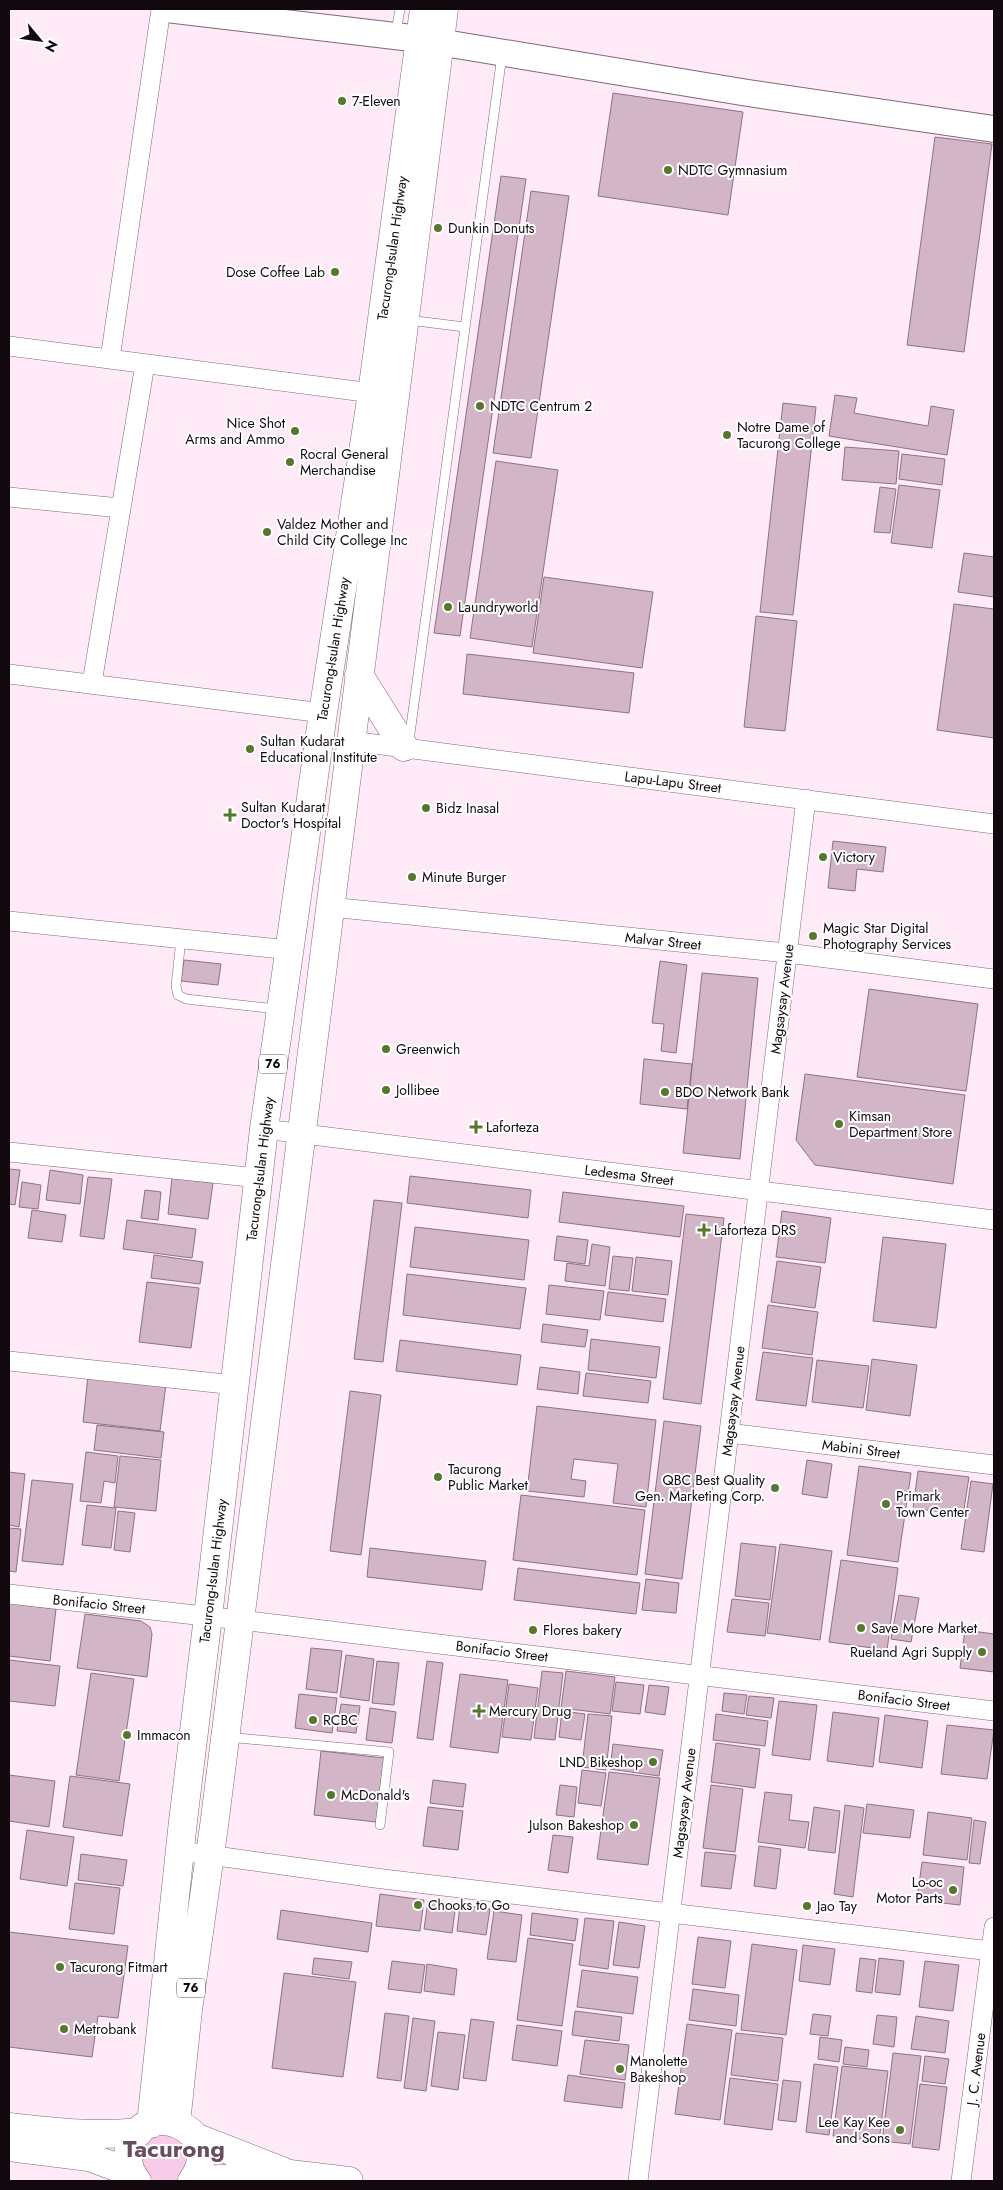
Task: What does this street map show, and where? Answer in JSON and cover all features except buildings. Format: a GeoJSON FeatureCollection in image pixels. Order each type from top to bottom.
{"type":"FeatureCollection","features":[{"type":"Feature","properties":{"kind":"main road","name":"Tacurong-Isulan Highway"},"geometry":{"type":"LineString","coordinates":[[165,2129],[180,1850],[258,1178],[280,1009],[372,393],[418,39],[424,9]]}},
{"type":"Feature","properties":{"kind":"main road","name":"Tacurong-Isulan Highway"},"geometry":{"type":"LineString","coordinates":[[165,2129],[188,2010],[211,1854],[405,320],[418,39],[444,9]]}},
{"type":"Feature","properties":{"kind":"main road"},"geometry":{"type":"LineString","coordinates":[[359,675],[406,748]]}},
{"type":"Feature","properties":{"kind":"main road"},"geometry":{"type":"LineString","coordinates":[[9,2127],[72,2134],[121,2134],[165,2129],[290,2174]]}},
{"type":"Feature","properties":{"kind":"main road"},"geometry":{"type":"LineString","coordinates":[[134,2177],[129,2166],[128,2151],[130,2144],[165,2129],[198,2144],[201,2159],[200,2167],[192,2181]]}},
{"type":"Feature","properties":{"kind":"main road"},"geometry":{"type":"LineString","coordinates":[[9,2147],[89,2157],[134,2177]]}},
{"type":"Feature","properties":{"kind":"main road"},"geometry":{"type":"LineString","coordinates":[[192,2181],[290,2174],[349,2181]]}},
{"type":"Feature","properties":{"kind":"street"},"geometry":{"type":"LineString","coordinates":[[110,359],[161,9]]}},
{"type":"Feature","properties":{"kind":"street"},"geometry":{"type":"LineString","coordinates":[[167,9],[418,39],[748,93],[994,129]]}},
{"type":"Feature","properties":{"kind":"street"},"geometry":{"type":"LineString","coordinates":[[9,346],[372,393]]}},
{"type":"Feature","properties":{"kind":"street"},"geometry":{"type":"LineString","coordinates":[[92,683],[145,364]]}},
{"type":"Feature","properties":{"kind":"street"},"geometry":{"type":"LineString","coordinates":[[9,497],[120,508]]}},
{"type":"Feature","properties":{"kind":"street"},"geometry":{"type":"LineString","coordinates":[[9,674],[323,713]]}},
{"type":"Feature","properties":{"kind":"street","name":"Lapu-Lapu Street"},"geometry":{"type":"LineString","coordinates":[[352,741],[994,824]]}},
{"type":"Feature","properties":{"kind":"street","name":"Magsaysay Avenue"},"geometry":{"type":"LineString","coordinates":[[638,2181],[806,799]]}},
{"type":"Feature","properties":{"kind":"street","name":"Malvar Street"},"geometry":{"type":"LineString","coordinates":[[330,907],[787,953],[994,979]]}},
{"type":"Feature","properties":{"kind":"street"},"geometry":{"type":"LineString","coordinates":[[9,921],[290,950]]}},
{"type":"Feature","properties":{"kind":"street","name":"Ledesma Street"},"geometry":{"type":"LineString","coordinates":[[264,1129],[994,1220]]}},
{"type":"Feature","properties":{"kind":"street"},"geometry":{"type":"LineString","coordinates":[[9,1152],[258,1178]]}},
{"type":"Feature","properties":{"kind":"street"},"geometry":{"type":"LineString","coordinates":[[9,1361],[235,1385]]}},
{"type":"Feature","properties":{"kind":"street","name":"Mabini Street"},"geometry":{"type":"LineString","coordinates":[[729,1433],[994,1465]]}},
{"type":"Feature","properties":{"kind":"street","name":"Bonifacio Street"},"geometry":{"type":"LineString","coordinates":[[9,1594],[994,1711]]}},
{"type":"Feature","properties":{"kind":"street"},"geometry":{"type":"LineString","coordinates":[[180,1850],[375,1878],[991,1951]]}},
{"type":"Feature","properties":{"kind":"street","name":"J. C. Avenue"},"geometry":{"type":"LineString","coordinates":[[961,2181],[994,1927]]}},
{"type":"Feature","properties":{"kind":"lane"},"geometry":{"type":"LineString","coordinates":[[400,9],[418,39]]}},
{"type":"Feature","properties":{"kind":"lane"},"geometry":{"type":"LineString","coordinates":[[406,748],[502,53]]}},
{"type":"Feature","properties":{"kind":"lane"},"geometry":{"type":"LineString","coordinates":[[405,320],[465,327]]}},
{"type":"Feature","properties":{"kind":"lane"},"geometry":{"type":"LineString","coordinates":[[181,939],[176,986],[178,995],[186,999],[280,1009]]}},
{"type":"Feature","properties":{"kind":"lane"},"geometry":{"type":"LineString","coordinates":[[225,1737],[389,1752],[380,1826]]}},
{"type":"Feature","properties":{"kind":"shaded area"},"geometry":{"type":"Polygon","coordinates":[[[175,2134],[190,2152],[184,2175],[174,2181],[154,2181],[143,2171],[141,2148],[152,2136],[175,2134]]]}},
{"type":"Feature","properties":{"kind":"place","name":"7-Eleven"},"geometry":{"type":"Point","coordinates":[342,101]}},
{"type":"Feature","properties":{"kind":"place","name":"NDTC Gymnasium"},"geometry":{"type":"Point","coordinates":[668,170]}},
{"type":"Feature","properties":{"kind":"place","name":"Dunkin Donuts"},"geometry":{"type":"Point","coordinates":[438,228]}},
{"type":"Feature","properties":{"kind":"place","name":"Dose Coffee Lab"},"geometry":{"type":"Point","coordinates":[335,272]}},
{"type":"Feature","properties":{"kind":"place","name":"NDTC Centrum 2"},"geometry":{"type":"Point","coordinates":[480,406]}},
{"type":"Feature","properties":{"kind":"place","name":"Nice Shot Arms and Ammo"},"geometry":{"type":"Point","coordinates":[295,431]}},
{"type":"Feature","properties":{"kind":"place","name":"Notre Dame of Tacurong College"},"geometry":{"type":"Point","coordinates":[727,435]}},
{"type":"Feature","properties":{"kind":"place","name":"Rocral General Merchandise"},"geometry":{"type":"Point","coordinates":[290,462]}},
{"type":"Feature","properties":{"kind":"place","name":"Valdez Mother and Child City College Inc"},"geometry":{"type":"Point","coordinates":[267,532]}},
{"type":"Feature","properties":{"kind":"place","name":"Laundryworld"},"geometry":{"type":"Point","coordinates":[448,607]}},
{"type":"Feature","properties":{"kind":"place","name":"Sultan Kudarat Educational Institute"},"geometry":{"type":"Point","coordinates":[250,749]}},
{"type":"Feature","properties":{"kind":"place","name":"Bidz Inasal"},"geometry":{"type":"Point","coordinates":[426,808]}},
{"type":"Feature","properties":{"kind":"place","name":"Sultan Kudarat Doctor's Hospital"},"geometry":{"type":"Point","coordinates":[230,815]}},
{"type":"Feature","properties":{"kind":"place","name":"Victory"},"geometry":{"type":"Point","coordinates":[823,857]}},
{"type":"Feature","properties":{"kind":"place","name":"Minute Burger"},"geometry":{"type":"Point","coordinates":[412,877]}},
{"type":"Feature","properties":{"kind":"place","name":"Magic Star Digital Photography Services"},"geometry":{"type":"Point","coordinates":[813,936]}},
{"type":"Feature","properties":{"kind":"place","name":"Greenwich"},"geometry":{"type":"Point","coordinates":[386,1049]}},
{"type":"Feature","properties":{"kind":"place","name":"Jollibee"},"geometry":{"type":"Point","coordinates":[386,1090]}},
{"type":"Feature","properties":{"kind":"place","name":"BDO Network Bank"},"geometry":{"type":"Point","coordinates":[665,1092]}},
{"type":"Feature","properties":{"kind":"place","name":"Kimsan Department Store"},"geometry":{"type":"Point","coordinates":[839,1124]}},
{"type":"Feature","properties":{"kind":"place","name":"Laforteza"},"geometry":{"type":"Point","coordinates":[476,1127]}},
{"type":"Feature","properties":{"kind":"place","name":"Laforteza DRS"},"geometry":{"type":"Point","coordinates":[704,1230]}},
{"type":"Feature","properties":{"kind":"place","name":"Tacurong Public Market"},"geometry":{"type":"Point","coordinates":[438,1477]}},
{"type":"Feature","properties":{"kind":"place","name":"QBC Best Quality Gen. Marketing Corp."},"geometry":{"type":"Point","coordinates":[775,1488]}},
{"type":"Feature","properties":{"kind":"place","name":"Primark Town Center"},"geometry":{"type":"Point","coordinates":[886,1504]}},
{"type":"Feature","properties":{"kind":"place","name":"Save More Market"},"geometry":{"type":"Point","coordinates":[861,1628]}},
{"type":"Feature","properties":{"kind":"place","name":"Flores bakery"},"geometry":{"type":"Point","coordinates":[533,1630]}},
{"type":"Feature","properties":{"kind":"place","name":"Rueland Agri Supply"},"geometry":{"type":"Point","coordinates":[982,1652]}},
{"type":"Feature","properties":{"kind":"place","name":"Mercury Drug"},"geometry":{"type":"Point","coordinates":[479,1711]}},
{"type":"Feature","properties":{"kind":"place","name":"RCBC"},"geometry":{"type":"Point","coordinates":[313,1720]}},
{"type":"Feature","properties":{"kind":"place","name":"Immacon"},"geometry":{"type":"Point","coordinates":[127,1735]}},
{"type":"Feature","properties":{"kind":"place","name":"LND Bikeshop"},"geometry":{"type":"Point","coordinates":[653,1762]}},
{"type":"Feature","properties":{"kind":"place","name":"McDonald's"},"geometry":{"type":"Point","coordinates":[331,1795]}},
{"type":"Feature","properties":{"kind":"place","name":"Julson Bakeshop"},"geometry":{"type":"Point","coordinates":[634,1825]}},
{"type":"Feature","properties":{"kind":"place","name":"Lo-oc Motor Parts"},"geometry":{"type":"Point","coordinates":[953,1890]}},
{"type":"Feature","properties":{"kind":"place","name":"Chooks to Go"},"geometry":{"type":"Point","coordinates":[418,1905]}},
{"type":"Feature","properties":{"kind":"place","name":"Jao Tay"},"geometry":{"type":"Point","coordinates":[807,1906]}},
{"type":"Feature","properties":{"kind":"place","name":"Tacurong Fitmart"},"geometry":{"type":"Point","coordinates":[60,1967]}},
{"type":"Feature","properties":{"kind":"place","name":"Metrobank"},"geometry":{"type":"Point","coordinates":[64,2029]}},
{"type":"Feature","properties":{"kind":"place","name":"Manolette Bakeshop"},"geometry":{"type":"Point","coordinates":[620,2069]}},
{"type":"Feature","properties":{"kind":"place","name":"Lee Kay Kee and Sons"},"geometry":{"type":"Point","coordinates":[900,2130]}},
{"type":"Feature","properties":{"kind":"district","name":"Tacurong"},"geometry":{"type":"Point","coordinates":[174,2148]}}]}
